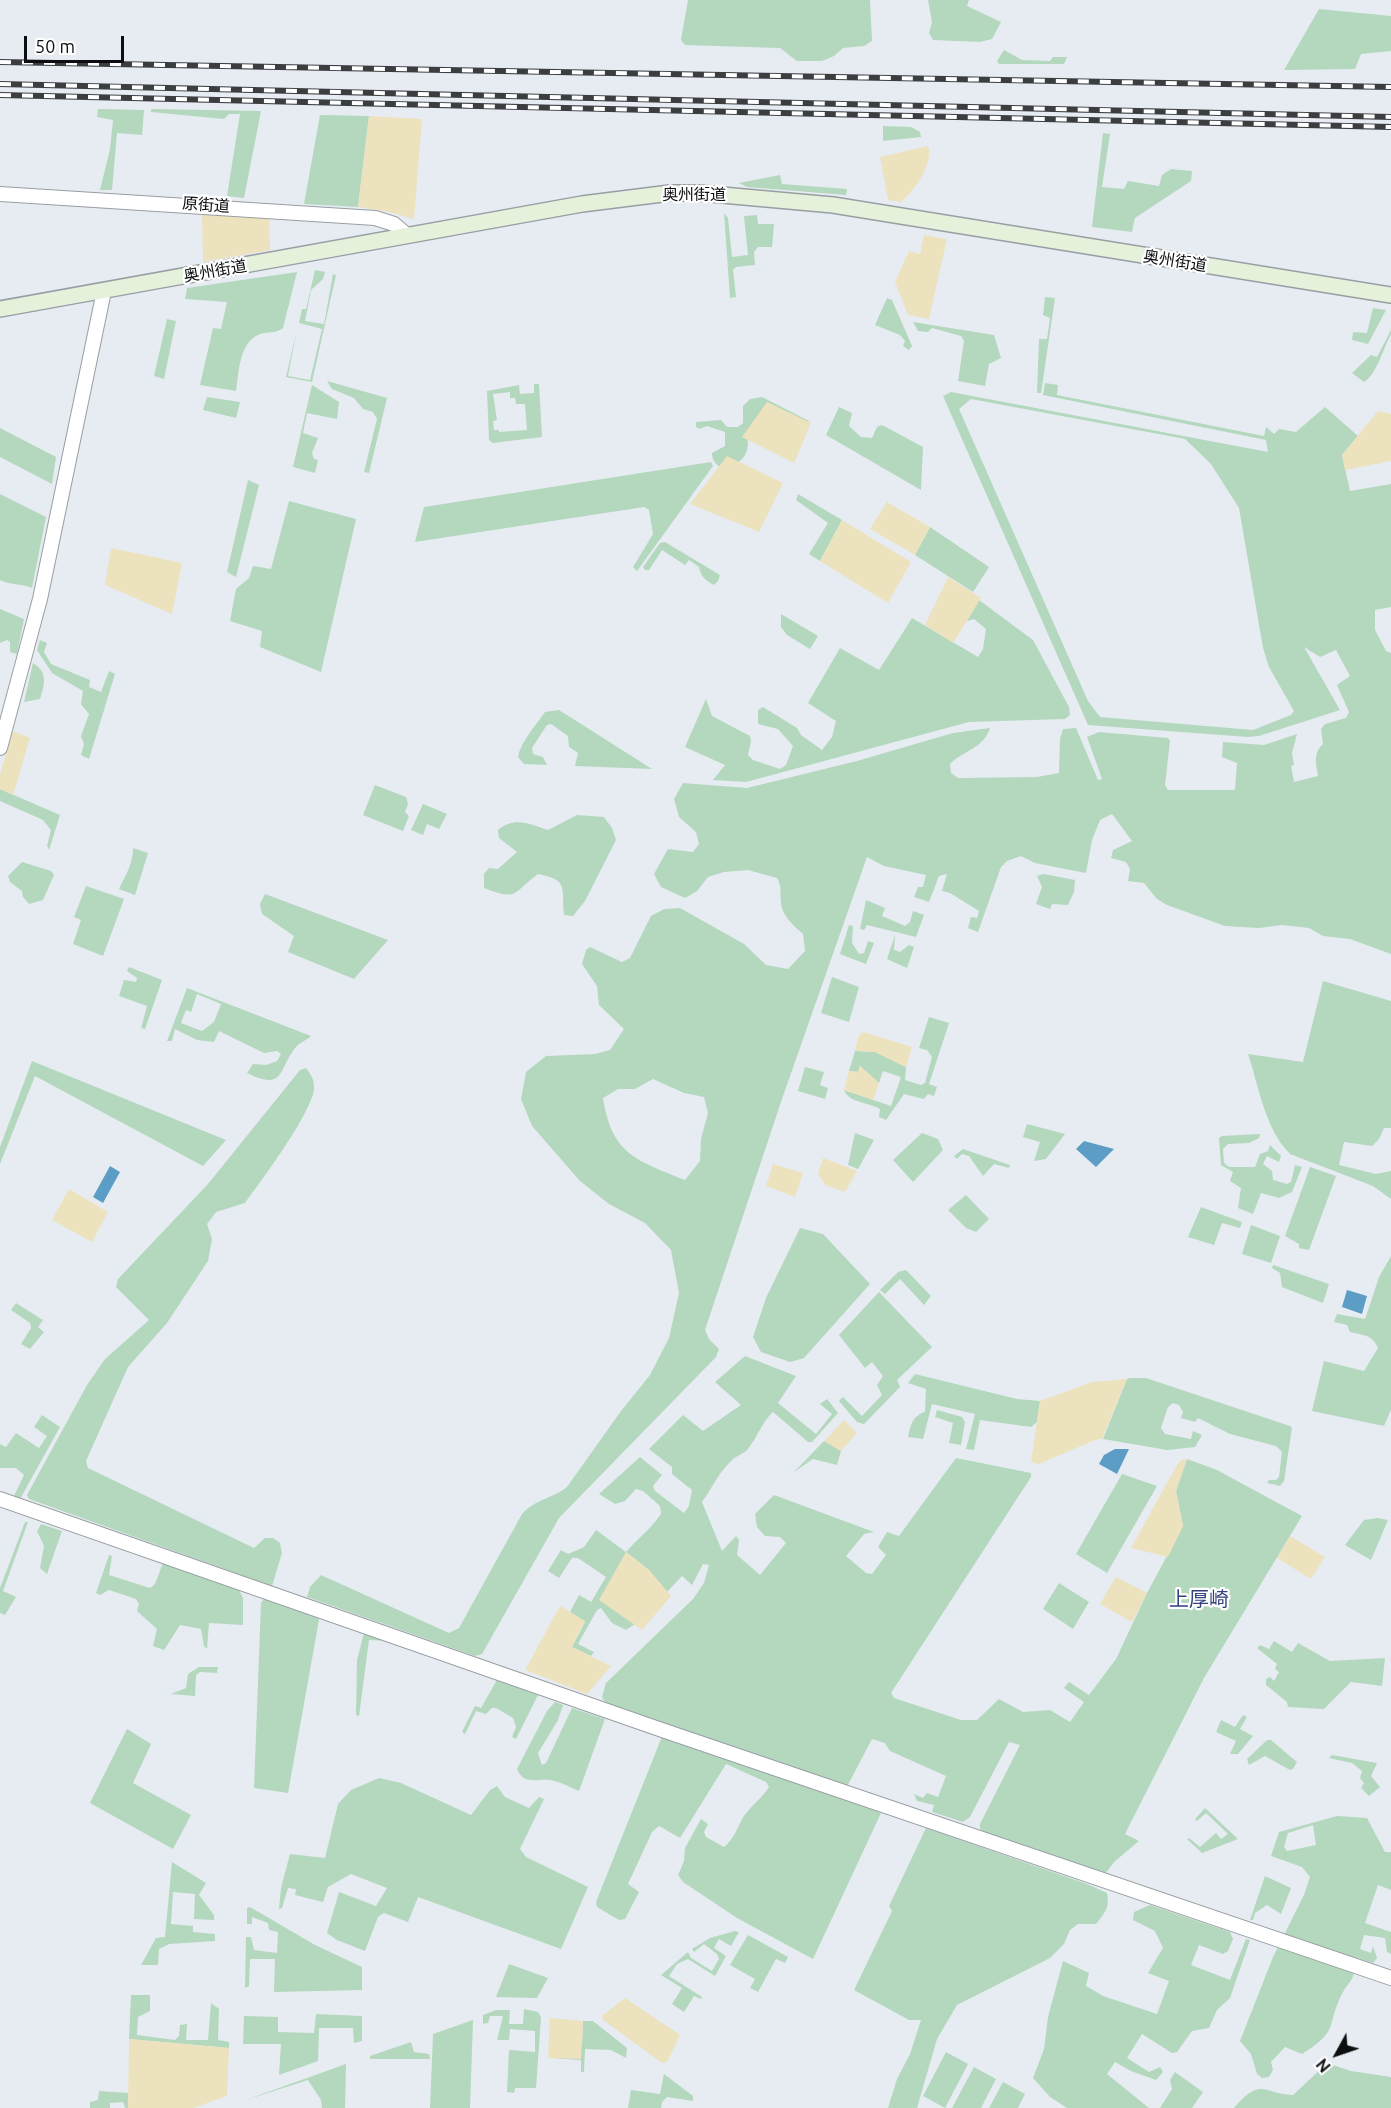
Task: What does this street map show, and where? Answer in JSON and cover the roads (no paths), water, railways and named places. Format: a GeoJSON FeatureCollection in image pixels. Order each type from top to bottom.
{"type":"FeatureCollection","features":[{"type":"Feature","properties":{"kind":"main road","name":"奥州街道"},"geometry":{"type":"LineString","coordinates":[[0,309],[582,204],[670,193],[744,195],[833,205],[1391,295]]}},
{"type":"Feature","properties":{"kind":"street","name":"原街道"},"geometry":{"type":"LineString","coordinates":[[0,194],[375,218],[394,225],[407,235]]}},
{"type":"Feature","properties":{"kind":"street"},"geometry":{"type":"LineString","coordinates":[[0,748],[40,598],[104,291]]}},
{"type":"Feature","properties":{"kind":"street"},"geometry":{"type":"LineString","coordinates":[[0,1499],[662,1730],[1391,1978]]}},
{"type":"Feature","properties":{"kind":"water"},"geometry":{"type":"Polygon","coordinates":[[[1084,1141],[1114,1149],[1096,1167],[1076,1149],[1084,1141]]]}},
{"type":"Feature","properties":{"kind":"water"},"geometry":{"type":"Polygon","coordinates":[[[110,1166],[120,1172],[103,1203],[93,1197],[110,1166]]]}},
{"type":"Feature","properties":{"kind":"water"},"geometry":{"type":"Polygon","coordinates":[[[1347,1290],[1367,1296],[1362,1314],[1342,1307],[1347,1290]]]}},
{"type":"Feature","properties":{"kind":"water"},"geometry":{"type":"Polygon","coordinates":[[[1115,1449],[1129,1449],[1117,1474],[1099,1464],[1104,1455],[1115,1449]]]}},
{"type":"Feature","properties":{"kind":"railway"},"geometry":{"type":"LineString","coordinates":[[0,62],[1391,87]]}},
{"type":"Feature","properties":{"kind":"railway"},"geometry":{"type":"LineString","coordinates":[[0,84],[1391,117]]}},
{"type":"Feature","properties":{"kind":"railway"},"geometry":{"type":"LineString","coordinates":[[0,95],[1391,127]]}},
{"type":"Feature","properties":{"kind":"district","name":"上厚崎"},"geometry":{"type":"Point","coordinates":[1199,1599]}}]}
